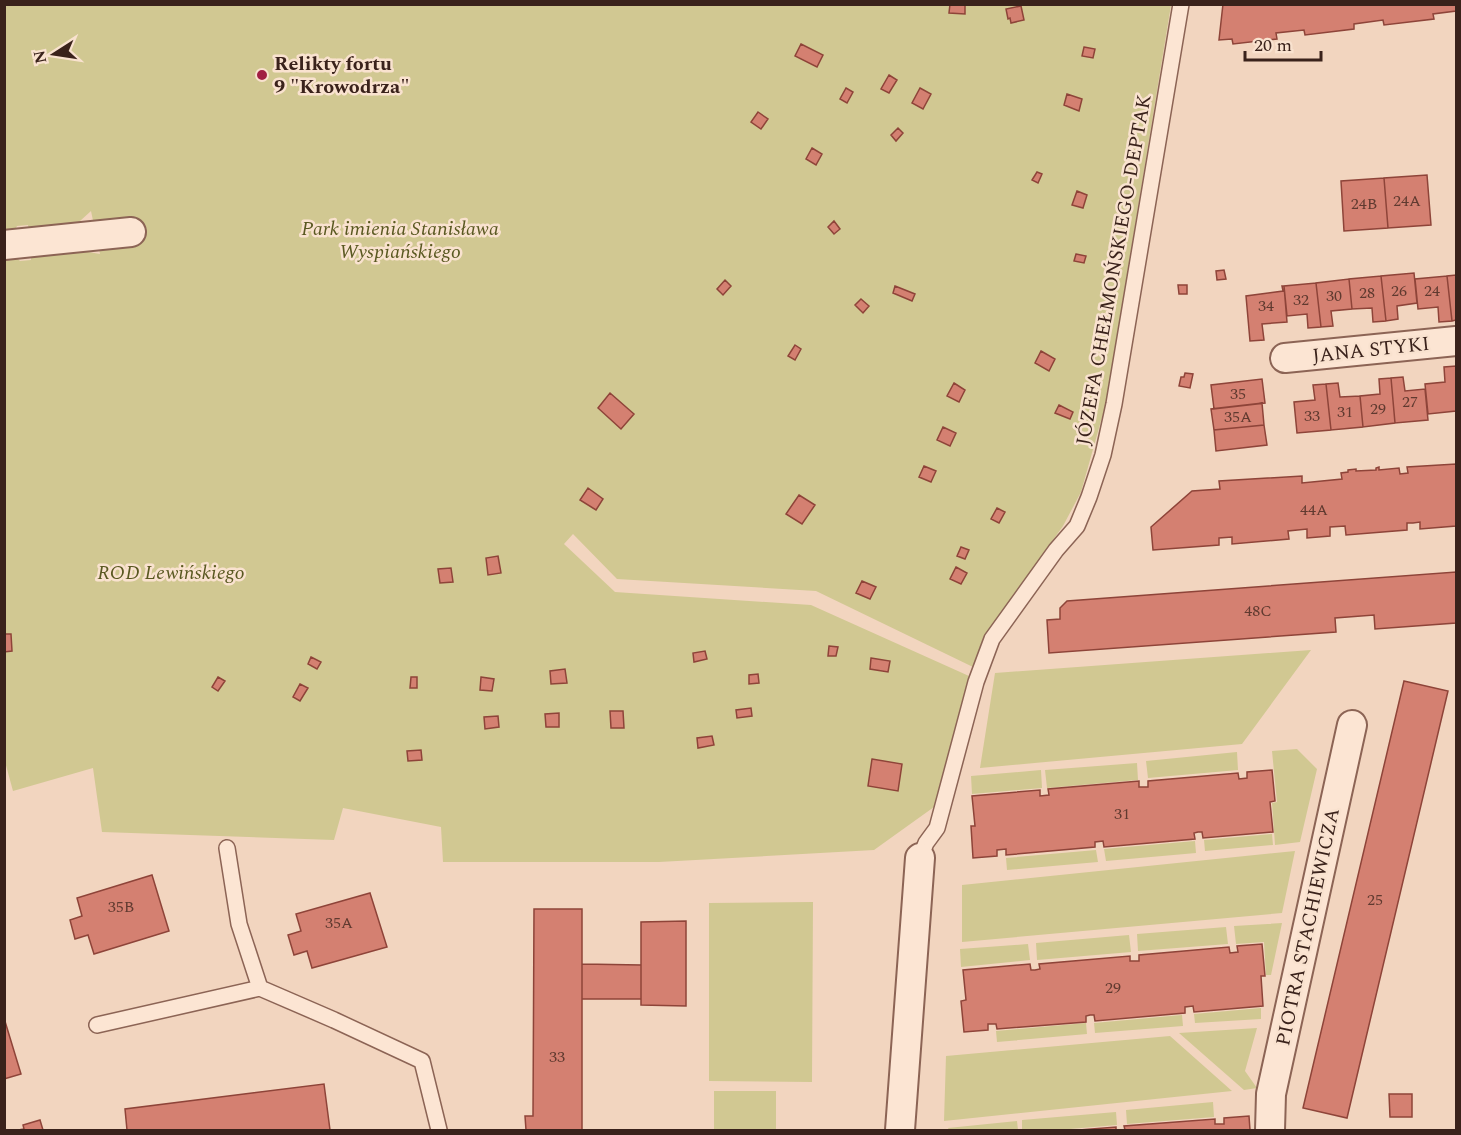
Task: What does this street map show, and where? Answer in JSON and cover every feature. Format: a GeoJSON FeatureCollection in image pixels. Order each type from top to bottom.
{"type":"FeatureCollection","features":[{"type":"Feature","properties":{"kind":"street"},"geometry":{"type":"LineString","coordinates":[[4,245],[131,232]]}},
{"type":"Feature","properties":{"kind":"street","name":"JANA STYKI"},"geometry":{"type":"LineString","coordinates":[[1285,358],[1456,341]]}},
{"type":"Feature","properties":{"kind":"street","name":"PIOTRA STACHIEWICZA"},"geometry":{"type":"LineString","coordinates":[[1270,1131],[1271,1094],[1352,725]]}},
{"type":"Feature","properties":{"kind":"street"},"geometry":{"type":"LineString","coordinates":[[900,1131],[920,858]]}},
{"type":"Feature","properties":{"kind":"lane","name":"JÓZEFA CHEŁMOŃSKIEGO-DEPTAK"},"geometry":{"type":"LineString","coordinates":[[920,858],[926,843],[937,828],[976,682],[992,639],[1056,550],[1077,526],[1100,463],[1114,404],[1181,4]]}},
{"type":"Feature","properties":{"kind":"lane"},"geometry":{"type":"LineString","coordinates":[[227,848],[239,924],[260,988]]}},
{"type":"Feature","properties":{"kind":"lane"},"geometry":{"type":"LineString","coordinates":[[97,1025],[260,988],[422,1061],[439,1131]]}},
{"type":"Feature","properties":{"kind":"green space"},"geometry":{"type":"Polygon","coordinates":[[[5,5],[1171,5],[1106,403],[1081,492],[1063,526],[983,638],[973,667],[816,591],[617,579],[573,534],[564,544],[615,592],[811,605],[969,676],[934,807],[874,850],[659,862],[443,862],[441,827],[343,808],[334,840],[102,832],[93,768],[13,791],[4,758],[4,252],[11,252],[20,261],[31,260],[31,250],[71,249],[100,254],[91,211],[69,231],[29,231],[28,225],[17,226],[14,232],[5,235],[5,5]]]}},
{"type":"Feature","properties":{"kind":"green space"},"geometry":{"type":"Polygon","coordinates":[[[1311,650],[1242,744],[980,768],[995,673],[1311,650]]]}},
{"type":"Feature","properties":{"kind":"green space"},"geometry":{"type":"Polygon","coordinates":[[[1297,749],[1317,769],[1300,842],[1275,845],[1272,803],[1277,802],[1272,751],[1297,749]]]}},
{"type":"Feature","properties":{"kind":"green space"},"geometry":{"type":"Polygon","coordinates":[[[1237,752],[1238,770],[1148,778],[1146,761],[1237,752]]]}},
{"type":"Feature","properties":{"kind":"green space"},"geometry":{"type":"Polygon","coordinates":[[[1137,763],[1138,780],[1047,788],[1045,770],[1137,763]]]}},
{"type":"Feature","properties":{"kind":"green space"},"geometry":{"type":"Polygon","coordinates":[[[1041,770],[1042,788],[972,794],[971,776],[1041,770]]]}},
{"type":"Feature","properties":{"kind":"green space"},"geometry":{"type":"Polygon","coordinates":[[[1272,834],[1273,845],[1205,851],[1204,840],[1272,834]]]}},
{"type":"Feature","properties":{"kind":"green space"},"geometry":{"type":"Polygon","coordinates":[[[1195,841],[1196,853],[1106,861],[1104,849],[1195,841]]]}},
{"type":"Feature","properties":{"kind":"green space"},"geometry":{"type":"Polygon","coordinates":[[[1096,850],[1098,862],[1007,870],[1006,858],[1096,850]]]}},
{"type":"Feature","properties":{"kind":"green space"},"geometry":{"type":"Polygon","coordinates":[[[1295,851],[1282,913],[962,942],[962,885],[1295,851]]]}},
{"type":"Feature","properties":{"kind":"green space"},"geometry":{"type":"Polygon","coordinates":[[[813,902],[812,1082],[709,1081],[709,903],[813,902]]]}},
{"type":"Feature","properties":{"kind":"green space"},"geometry":{"type":"Polygon","coordinates":[[[1282,923],[1271,975],[1266,975],[1264,942],[1236,944],[1234,926],[1282,923]]]}},
{"type":"Feature","properties":{"kind":"green space"},"geometry":{"type":"Polygon","coordinates":[[[1226,927],[1228,944],[1138,951],[1137,934],[1226,927]]]}},
{"type":"Feature","properties":{"kind":"green space"},"geometry":{"type":"Polygon","coordinates":[[[1129,935],[1131,952],[1037,960],[1036,943],[1129,935]]]}},
{"type":"Feature","properties":{"kind":"green space"},"geometry":{"type":"Polygon","coordinates":[[[1028,944],[1030,960],[961,967],[960,949],[1028,944]]]}},
{"type":"Feature","properties":{"kind":"green space"},"geometry":{"type":"Polygon","coordinates":[[[1261,1008],[1261,1019],[1195,1023],[1194,1014],[1261,1008]]]}},
{"type":"Feature","properties":{"kind":"green space"},"geometry":{"type":"Polygon","coordinates":[[[1182,1015],[1183,1026],[1095,1033],[1094,1023],[1182,1015]]]}},
{"type":"Feature","properties":{"kind":"green space"},"geometry":{"type":"Polygon","coordinates":[[[1086,1023],[1087,1034],[997,1042],[996,1031],[1086,1023]]]}},
{"type":"Feature","properties":{"kind":"green space"},"geometry":{"type":"Polygon","coordinates":[[[1257,1028],[1245,1071],[1257,1088],[1244,1090],[1179,1033],[1257,1028]]]}},
{"type":"Feature","properties":{"kind":"green space"},"geometry":{"type":"Polygon","coordinates":[[[1170,1036],[1232,1091],[944,1121],[946,1056],[1170,1036]]]}},
{"type":"Feature","properties":{"kind":"green space"},"geometry":{"type":"Polygon","coordinates":[[[714,1091],[776,1091],[776,1130],[714,1130],[714,1091]]]}},
{"type":"Feature","properties":{"kind":"green space"},"geometry":{"type":"Polygon","coordinates":[[[1213,1102],[1214,1117],[1127,1124],[1126,1110],[1213,1102]]]}},
{"type":"Feature","properties":{"kind":"green space"},"geometry":{"type":"Polygon","coordinates":[[[1116,1112],[1117,1125],[1058,1130],[1022,1130],[1022,1120],[1116,1112]]]}},
{"type":"Feature","properties":{"kind":"green space"},"geometry":{"type":"Polygon","coordinates":[[[1017,1121],[1018,1130],[949,1130],[948,1128],[1017,1121]]]}},
{"type":"Feature","properties":{"kind":"building"},"geometry":{"type":"Polygon","coordinates":[[[950,4],[965,4],[965,14],[949,13],[950,4]]]}},
{"type":"Feature","properties":{"kind":"building"},"geometry":{"type":"Polygon","coordinates":[[[1223,4],[1456,4],[1456,11],[1433,14],[1434,19],[1384,25],[1383,20],[1354,24],[1354,29],[1305,35],[1304,30],[1276,33],[1277,39],[1233,44],[1232,39],[1219,40],[1223,4]]]}},
{"type":"Feature","properties":{"kind":"building"},"geometry":{"type":"Polygon","coordinates":[[[1021,6],[1024,20],[1011,23],[1006,9],[1021,6]]]}},
{"type":"Feature","properties":{"kind":"building"},"geometry":{"type":"Polygon","coordinates":[[[801,44],[823,55],[817,67],[795,56],[801,44]]]}},
{"type":"Feature","properties":{"kind":"building"},"geometry":{"type":"Polygon","coordinates":[[[1084,47],[1095,49],[1093,58],[1082,56],[1084,47]]]}},
{"type":"Feature","properties":{"kind":"building"},"geometry":{"type":"Polygon","coordinates":[[[889,75],[897,80],[889,93],[881,89],[889,75]]]}},
{"type":"Feature","properties":{"kind":"building"},"geometry":{"type":"Polygon","coordinates":[[[846,88],[853,92],[847,103],[840,99],[846,88]]]}},
{"type":"Feature","properties":{"kind":"building"},"geometry":{"type":"Polygon","coordinates":[[[920,88],[931,94],[923,109],[912,103],[920,88]]]}},
{"type":"Feature","properties":{"kind":"building"},"geometry":{"type":"Polygon","coordinates":[[[1067,94],[1082,99],[1079,111],[1064,105],[1067,94]]]}},
{"type":"Feature","properties":{"kind":"building"},"geometry":{"type":"Polygon","coordinates":[[[758,112],[768,119],[761,129],[751,122],[758,112]]]}},
{"type":"Feature","properties":{"kind":"building"},"geometry":{"type":"Polygon","coordinates":[[[898,128],[903,133],[896,141],[891,135],[898,128]]]}},
{"type":"Feature","properties":{"kind":"building"},"geometry":{"type":"Polygon","coordinates":[[[812,148],[822,154],[816,165],[806,159],[812,148]]]}},
{"type":"Feature","properties":{"kind":"building"},"geometry":{"type":"Polygon","coordinates":[[[1037,172],[1042,174],[1038,183],[1032,180],[1037,172]]]}},
{"type":"Feature","properties":{"kind":"building"},"geometry":{"type":"Polygon","coordinates":[[[1427,175],[1431,225],[1388,228],[1384,178],[1427,175]]]}},
{"type":"Feature","properties":{"kind":"building"},"geometry":{"type":"Polygon","coordinates":[[[1384,178],[1388,228],[1344,231],[1341,181],[1384,178]]]}},
{"type":"Feature","properties":{"kind":"building"},"geometry":{"type":"Polygon","coordinates":[[[1077,191],[1087,195],[1083,208],[1072,205],[1077,191]]]}},
{"type":"Feature","properties":{"kind":"building"},"geometry":{"type":"Polygon","coordinates":[[[834,221],[840,229],[834,234],[828,227],[834,221]]]}},
{"type":"Feature","properties":{"kind":"building"},"geometry":{"type":"Polygon","coordinates":[[[1076,254],[1086,256],[1084,263],[1074,261],[1076,254]]]}},
{"type":"Feature","properties":{"kind":"building"},"geometry":{"type":"Polygon","coordinates":[[[1224,270],[1226,279],[1217,280],[1216,271],[1224,270]]]}},
{"type":"Feature","properties":{"kind":"building"},"geometry":{"type":"Polygon","coordinates":[[[1414,273],[1417,303],[1397,306],[1398,319],[1386,321],[1381,276],[1414,273]]]}},
{"type":"Feature","properties":{"kind":"building"},"geometry":{"type":"Polygon","coordinates":[[[1456,275],[1456,320],[1452,321],[1447,276],[1456,275]]]}},
{"type":"Feature","properties":{"kind":"building"},"geometry":{"type":"Polygon","coordinates":[[[1381,276],[1386,321],[1373,322],[1372,308],[1352,309],[1349,279],[1381,276]]]}},
{"type":"Feature","properties":{"kind":"building"},"geometry":{"type":"Polygon","coordinates":[[[1447,276],[1452,321],[1439,322],[1438,307],[1418,309],[1415,279],[1447,276]]]}},
{"type":"Feature","properties":{"kind":"building"},"geometry":{"type":"Polygon","coordinates":[[[1349,279],[1352,309],[1331,311],[1333,326],[1321,327],[1316,283],[1349,279]]]}},
{"type":"Feature","properties":{"kind":"building"},"geometry":{"type":"Polygon","coordinates":[[[725,280],[731,286],[723,295],[717,289],[725,280]]]}},
{"type":"Feature","properties":{"kind":"building"},"geometry":{"type":"Polygon","coordinates":[[[1316,283],[1321,327],[1308,328],[1307,314],[1287,316],[1284,286],[1316,283]]]}},
{"type":"Feature","properties":{"kind":"building"},"geometry":{"type":"Polygon","coordinates":[[[1178,285],[1187,285],[1187,294],[1179,294],[1178,285]]]}},
{"type":"Feature","properties":{"kind":"building"},"geometry":{"type":"Polygon","coordinates":[[[895,286],[915,294],[912,301],[893,293],[895,286]]]}},
{"type":"Feature","properties":{"kind":"building"},"geometry":{"type":"Polygon","coordinates":[[[1282,286],[1284,286],[1287,322],[1262,324],[1264,340],[1250,341],[1246,296],[1283,291],[1282,286]]]}},
{"type":"Feature","properties":{"kind":"building"},"geometry":{"type":"Polygon","coordinates":[[[861,299],[869,306],[863,313],[855,305],[861,299]]]}},
{"type":"Feature","properties":{"kind":"building"},"geometry":{"type":"Polygon","coordinates":[[[795,345],[801,349],[795,360],[788,356],[795,345]]]}},
{"type":"Feature","properties":{"kind":"building"},"geometry":{"type":"Polygon","coordinates":[[[1041,351],[1055,359],[1049,371],[1035,363],[1041,351]]]}},
{"type":"Feature","properties":{"kind":"building"},"geometry":{"type":"Polygon","coordinates":[[[1456,366],[1456,411],[1428,414],[1425,384],[1445,382],[1444,367],[1456,366]]]}},
{"type":"Feature","properties":{"kind":"building"},"geometry":{"type":"Polygon","coordinates":[[[1185,373],[1193,374],[1190,388],[1179,386],[1181,377],[1184,377],[1185,373]]]}},
{"type":"Feature","properties":{"kind":"building"},"geometry":{"type":"Polygon","coordinates":[[[1403,377],[1405,391],[1425,389],[1428,420],[1395,423],[1391,378],[1403,377]]]}},
{"type":"Feature","properties":{"kind":"building"},"geometry":{"type":"Polygon","coordinates":[[[1391,378],[1395,423],[1363,427],[1360,396],[1380,394],[1379,379],[1391,378]]]}},
{"type":"Feature","properties":{"kind":"building"},"geometry":{"type":"Polygon","coordinates":[[[1262,379],[1265,403],[1214,409],[1211,385],[1262,379]]]}},
{"type":"Feature","properties":{"kind":"building"},"geometry":{"type":"Polygon","coordinates":[[[954,383],[965,390],[959,402],[947,396],[954,383]]]}},
{"type":"Feature","properties":{"kind":"building"},"geometry":{"type":"Polygon","coordinates":[[[1338,383],[1340,397],[1360,396],[1363,427],[1331,430],[1326,384],[1338,383]]]}},
{"type":"Feature","properties":{"kind":"building"},"geometry":{"type":"Polygon","coordinates":[[[1326,384],[1331,430],[1297,433],[1294,402],[1315,400],[1313,385],[1326,384]]]}},
{"type":"Feature","properties":{"kind":"building"},"geometry":{"type":"Polygon","coordinates":[[[610,393],[634,414],[621,429],[598,408],[610,393]]]}},
{"type":"Feature","properties":{"kind":"building"},"geometry":{"type":"Polygon","coordinates":[[[1262,403],[1264,425],[1214,430],[1211,409],[1262,403]]]}},
{"type":"Feature","properties":{"kind":"building"},"geometry":{"type":"Polygon","coordinates":[[[1059,405],[1073,412],[1070,419],[1055,413],[1059,405]]]}},
{"type":"Feature","properties":{"kind":"building"},"geometry":{"type":"Polygon","coordinates":[[[1264,425],[1267,445],[1216,451],[1214,430],[1264,425]]]}},
{"type":"Feature","properties":{"kind":"building"},"geometry":{"type":"Polygon","coordinates":[[[943,427],[956,433],[950,446],[937,440],[943,427]]]}},
{"type":"Feature","properties":{"kind":"building"},"geometry":{"type":"Polygon","coordinates":[[[1456,464],[1456,526],[1420,529],[1420,522],[1407,523],[1407,530],[1346,535],[1345,526],[1330,527],[1330,536],[1307,538],[1307,529],[1288,531],[1289,539],[1232,544],[1232,537],[1219,538],[1219,545],[1153,550],[1151,527],[1192,491],[1220,489],[1219,481],[1302,476],[1302,483],[1342,479],[1341,473],[1356,469],[1356,471],[1376,470],[1379,467],[1379,470],[1399,468],[1400,474],[1408,473],[1407,467],[1456,464]]]}},
{"type":"Feature","properties":{"kind":"building"},"geometry":{"type":"Polygon","coordinates":[[[924,466],[936,471],[931,482],[919,477],[924,466]]]}},
{"type":"Feature","properties":{"kind":"building"},"geometry":{"type":"Polygon","coordinates":[[[588,488],[603,499],[596,510],[580,500],[588,488]]]}},
{"type":"Feature","properties":{"kind":"building"},"geometry":{"type":"Polygon","coordinates":[[[799,495],[815,505],[802,524],[786,514],[799,495]]]}},
{"type":"Feature","properties":{"kind":"building"},"geometry":{"type":"Polygon","coordinates":[[[997,508],[1005,512],[999,523],[991,519],[997,508]]]}},
{"type":"Feature","properties":{"kind":"building"},"geometry":{"type":"Polygon","coordinates":[[[961,547],[969,550],[965,559],[957,556],[961,547]]]}},
{"type":"Feature","properties":{"kind":"building"},"geometry":{"type":"Polygon","coordinates":[[[498,556],[501,573],[488,575],[486,558],[498,556]]]}},
{"type":"Feature","properties":{"kind":"building"},"geometry":{"type":"Polygon","coordinates":[[[956,567],[967,573],[961,584],[950,579],[956,567]]]}},
{"type":"Feature","properties":{"kind":"building"},"geometry":{"type":"Polygon","coordinates":[[[451,568],[453,582],[440,583],[438,569],[451,568]]]}},
{"type":"Feature","properties":{"kind":"building"},"geometry":{"type":"Polygon","coordinates":[[[1456,572],[1456,623],[1375,629],[1374,615],[1335,618],[1336,632],[1049,653],[1047,620],[1060,619],[1060,608],[1067,601],[1456,572]]]}},
{"type":"Feature","properties":{"kind":"building"},"geometry":{"type":"Polygon","coordinates":[[[862,581],[876,587],[870,599],[856,593],[862,581]]]}},
{"type":"Feature","properties":{"kind":"building"},"geometry":{"type":"Polygon","coordinates":[[[4,634],[11,634],[12,651],[4,652],[4,634]]]}},
{"type":"Feature","properties":{"kind":"building"},"geometry":{"type":"Polygon","coordinates":[[[829,646],[838,647],[836,656],[828,656],[829,646]]]}},
{"type":"Feature","properties":{"kind":"building"},"geometry":{"type":"Polygon","coordinates":[[[705,651],[707,659],[694,662],[693,653],[705,651]]]}},
{"type":"Feature","properties":{"kind":"building"},"geometry":{"type":"Polygon","coordinates":[[[311,657],[321,662],[317,669],[308,664],[311,657]]]}},
{"type":"Feature","properties":{"kind":"building"},"geometry":{"type":"Polygon","coordinates":[[[871,658],[890,661],[888,672],[870,669],[871,658]]]}},
{"type":"Feature","properties":{"kind":"building"},"geometry":{"type":"Polygon","coordinates":[[[565,669],[567,683],[551,684],[550,671],[565,669]]]}},
{"type":"Feature","properties":{"kind":"building"},"geometry":{"type":"Polygon","coordinates":[[[758,674],[759,683],[749,684],[749,675],[758,674]]]}},
{"type":"Feature","properties":{"kind":"building"},"geometry":{"type":"Polygon","coordinates":[[[218,677],[225,681],[218,691],[212,687],[218,677]]]}},
{"type":"Feature","properties":{"kind":"building"},"geometry":{"type":"Polygon","coordinates":[[[411,677],[417,677],[417,688],[410,688],[411,677]]]}},
{"type":"Feature","properties":{"kind":"building"},"geometry":{"type":"Polygon","coordinates":[[[481,677],[494,679],[492,691],[480,690],[481,677]]]}},
{"type":"Feature","properties":{"kind":"building"},"geometry":{"type":"Polygon","coordinates":[[[1404,681],[1448,691],[1347,1118],[1303,1108],[1404,681]]]}},
{"type":"Feature","properties":{"kind":"building"},"geometry":{"type":"Polygon","coordinates":[[[300,684],[308,688],[300,701],[293,697],[300,684]]]}},
{"type":"Feature","properties":{"kind":"building"},"geometry":{"type":"Polygon","coordinates":[[[751,708],[752,716],[737,718],[736,710],[751,708]]]}},
{"type":"Feature","properties":{"kind":"building"},"geometry":{"type":"Polygon","coordinates":[[[610,711],[623,711],[624,728],[611,728],[610,711]]]}},
{"type":"Feature","properties":{"kind":"building"},"geometry":{"type":"Polygon","coordinates":[[[559,713],[559,727],[546,727],[545,714],[559,713]]]}},
{"type":"Feature","properties":{"kind":"building"},"geometry":{"type":"Polygon","coordinates":[[[498,716],[499,727],[485,729],[484,717],[498,716]]]}},
{"type":"Feature","properties":{"kind":"building"},"geometry":{"type":"Polygon","coordinates":[[[712,736],[714,745],[698,748],[697,738],[712,736]]]}},
{"type":"Feature","properties":{"kind":"building"},"geometry":{"type":"Polygon","coordinates":[[[421,750],[422,760],[408,761],[407,751],[421,750]]]}},
{"type":"Feature","properties":{"kind":"building"},"geometry":{"type":"Polygon","coordinates":[[[872,759],[902,764],[898,791],[868,786],[872,759]]]}},
{"type":"Feature","properties":{"kind":"building"},"geometry":{"type":"Polygon","coordinates":[[[1272,770],[1275,801],[1270,802],[1273,832],[1203,838],[1202,832],[1198,832],[1194,833],[1195,839],[1104,847],[1103,841],[1095,842],[1095,847],[1006,855],[1006,849],[997,850],[997,856],[973,858],[971,826],[975,826],[972,796],[1040,790],[1040,796],[1049,795],[1048,789],[1139,781],[1139,787],[1148,787],[1148,781],[1238,773],[1239,779],[1247,778],[1247,772],[1272,770]]]}},
{"type":"Feature","properties":{"kind":"building"},"geometry":{"type":"Polygon","coordinates":[[[152,875],[169,931],[94,954],[88,935],[75,939],[70,920],[82,916],[77,898],[152,875]]]}},
{"type":"Feature","properties":{"kind":"building"},"geometry":{"type":"Polygon","coordinates":[[[370,893],[387,947],[312,968],[307,951],[294,955],[288,935],[301,931],[296,914],[370,893]]]}},
{"type":"Feature","properties":{"kind":"building"},"geometry":{"type":"Polygon","coordinates":[[[534,909],[582,909],[582,1130],[526,1130],[525,1116],[533,1116],[534,909]]]}},
{"type":"Feature","properties":{"kind":"building"},"geometry":{"type":"Polygon","coordinates":[[[686,921],[686,1006],[641,1005],[641,922],[686,921]]]}},
{"type":"Feature","properties":{"kind":"building"},"geometry":{"type":"Polygon","coordinates":[[[1262,944],[1265,976],[1261,976],[1263,1006],[1194,1012],[1193,1006],[1185,1007],[1185,1013],[1095,1021],[1094,1015],[1090,1015],[1086,1016],[1086,1022],[997,1029],[996,1024],[988,1024],[988,1030],[964,1032],[961,1001],[966,1000],[963,970],[1030,964],[1031,970],[1035,970],[1040,969],[1039,964],[1130,956],[1130,961],[1139,961],[1139,955],[1229,947],[1230,953],[1238,952],[1237,946],[1262,944]]]}},
{"type":"Feature","properties":{"kind":"building"},"geometry":{"type":"Polygon","coordinates":[[[582,964],[641,965],[641,999],[582,999],[582,964]]]}},
{"type":"Feature","properties":{"kind":"building"},"geometry":{"type":"Polygon","coordinates":[[[4,1018],[21,1074],[4,1079],[4,1018]]]}},
{"type":"Feature","properties":{"kind":"building"},"geometry":{"type":"Polygon","coordinates":[[[324,1084],[330,1130],[127,1130],[125,1109],[324,1084]]]}},
{"type":"Feature","properties":{"kind":"building"},"geometry":{"type":"Polygon","coordinates":[[[1389,1094],[1412,1094],[1412,1117],[1390,1117],[1389,1094]]]}},
{"type":"Feature","properties":{"kind":"building"},"geometry":{"type":"Polygon","coordinates":[[[1249,1116],[1250,1130],[1125,1130],[1124,1126],[1215,1119],[1215,1124],[1224,1124],[1224,1118],[1249,1116]]]}},
{"type":"Feature","properties":{"kind":"building"},"geometry":{"type":"Polygon","coordinates":[[[40,1120],[43,1130],[18,1130],[24,1129],[23,1125],[40,1120]]]}},
{"type":"Feature","properties":{"kind":"building"},"geometry":{"type":"Polygon","coordinates":[[[1116,1127],[1116,1130],[1079,1130],[1116,1127]]]}},
{"type":"Feature","properties":{"kind":"place","name":"Relikty fortu 9 \"Krowodrza\""},"geometry":{"type":"Point","coordinates":[262,75]}},
{"type":"Feature","properties":{"kind":"park label","name":"Park imienia Stanisława Wyspiańskiego"},"geometry":{"type":"Point","coordinates":[400,240]}},
{"type":"Feature","properties":{"kind":"park label","name":"ROD Lewińskiego"},"geometry":{"type":"Point","coordinates":[171,573]}}]}
